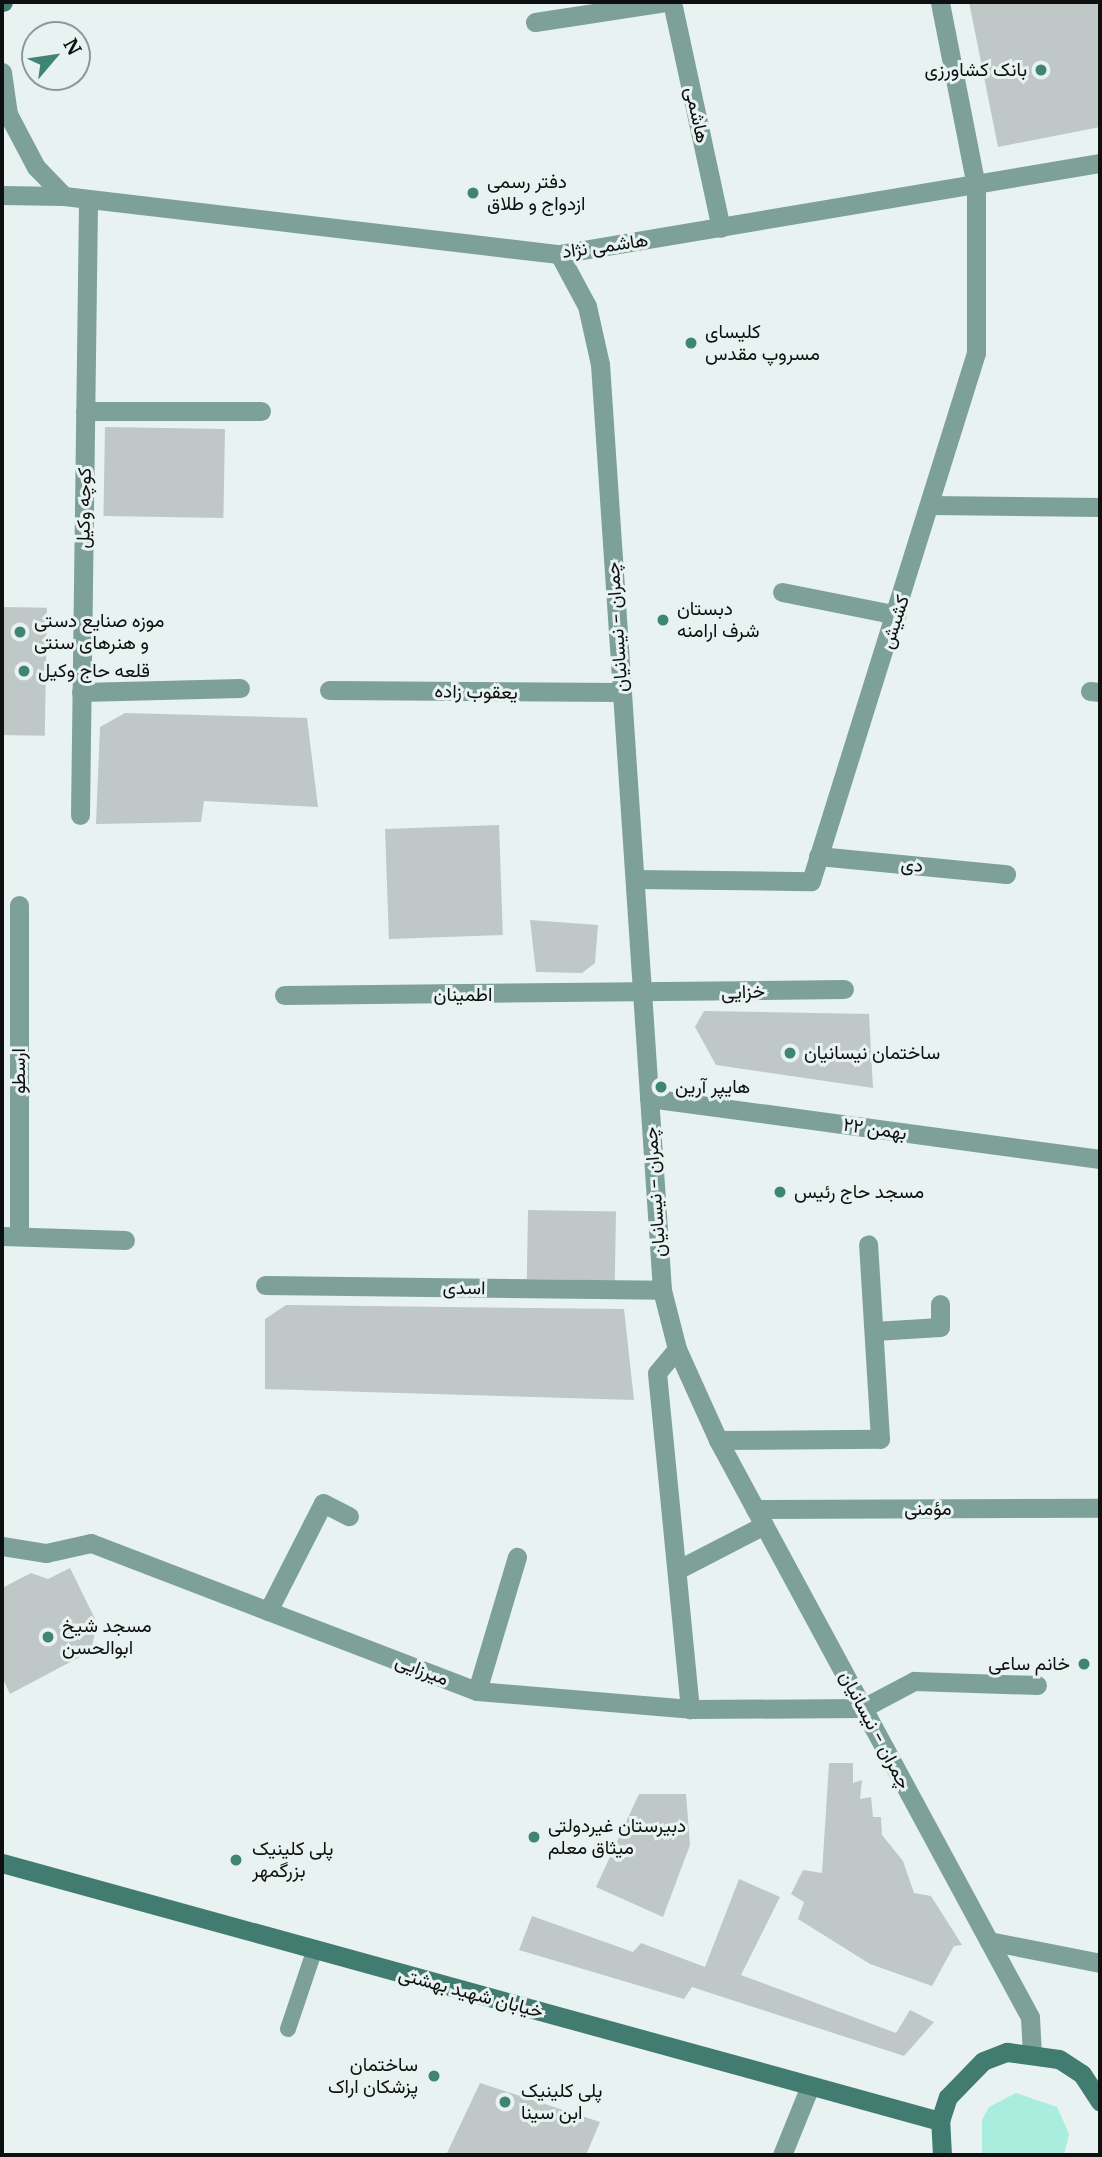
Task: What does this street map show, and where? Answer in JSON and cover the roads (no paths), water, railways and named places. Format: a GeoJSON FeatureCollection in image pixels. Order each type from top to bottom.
{"type":"FeatureCollection","features":[{"type":"Feature","properties":{"kind":"main road","name":"خیابان شهید بهشتی"},"geometry":{"type":"LineString","coordinates":[[2,1864],[940,2121]]}},
{"type":"Feature","properties":{"kind":"main road"},"geometry":{"type":"LineString","coordinates":[[942,2155],[940,2121],[948,2097],[983,2061],[1032,2052],[1082,2074],[1100,2102]]}},
{"type":"Feature","properties":{"kind":"street"},"geometry":{"type":"LineString","coordinates":[[535,22],[665,2]]}},
{"type":"Feature","properties":{"kind":"street","name":"هاشمی"},"geometry":{"type":"LineString","coordinates":[[673,2],[721,228]]}},
{"type":"Feature","properties":{"kind":"street","name":"کشیش"},"geometry":{"type":"LineString","coordinates":[[635,879],[811,881],[897,615],[976,353],[976,186],[940,2]]}},
{"type":"Feature","properties":{"kind":"street"},"geometry":{"type":"LineString","coordinates":[[2,72],[8,114],[36,167],[64,196]]}},
{"type":"Feature","properties":{"kind":"street","name":"هاشمی نژاد"},"geometry":{"type":"LineString","coordinates":[[2,195],[64,196],[558,254],[976,186],[1100,163]]}},
{"type":"Feature","properties":{"kind":"street","name":"کوچه وکیل"},"geometry":{"type":"LineString","coordinates":[[80,815],[88,200]]}},
{"type":"Feature","properties":{"kind":"street","name":"چمران - نیسانیان"},"geometry":{"type":"LineString","coordinates":[[558,254],[587,306],[600,364],[662,1290],[677,1349],[718,1440],[1030,2017],[1032,2052]]}},
{"type":"Feature","properties":{"kind":"street"},"geometry":{"type":"LineString","coordinates":[[85,411],[261,411]]}},
{"type":"Feature","properties":{"kind":"street"},"geometry":{"type":"LineString","coordinates":[[930,505],[1100,507]]}},
{"type":"Feature","properties":{"kind":"street"},"geometry":{"type":"LineString","coordinates":[[782,592],[897,615]]}},
{"type":"Feature","properties":{"kind":"street"},"geometry":{"type":"LineString","coordinates":[[81,692],[240,688]]}},
{"type":"Feature","properties":{"kind":"street","name":"یعقوب زاده"},"geometry":{"type":"LineString","coordinates":[[329,690],[622,692]]}},
{"type":"Feature","properties":{"kind":"street","name":"دی"},"geometry":{"type":"LineString","coordinates":[[818,856],[1006,874]]}},
{"type":"Feature","properties":{"kind":"street","name":"ارسطو"},"geometry":{"type":"LineString","coordinates":[[19,905],[10,1236],[125,1240]]}},
{"type":"Feature","properties":{"kind":"street","name":"خزایی"},"geometry":{"type":"LineString","coordinates":[[642,995],[844,989]]}},
{"type":"Feature","properties":{"kind":"street","name":"اطمینان"},"geometry":{"type":"LineString","coordinates":[[284,995],[642,995]]}},
{"type":"Feature","properties":{"kind":"street","name":"۲۲ بهمن"},"geometry":{"type":"LineString","coordinates":[[649,1098],[1100,1159]]}},
{"type":"Feature","properties":{"kind":"street"},"geometry":{"type":"LineString","coordinates":[[718,1440],[880,1438],[869,1244]]}},
{"type":"Feature","properties":{"kind":"street","name":"اسدی"},"geometry":{"type":"LineString","coordinates":[[265,1285],[572,1284],[662,1290]]}},
{"type":"Feature","properties":{"kind":"street"},"geometry":{"type":"LineString","coordinates":[[874,1331],[940,1327],[940,1304]]}},
{"type":"Feature","properties":{"kind":"street"},"geometry":{"type":"LineString","coordinates":[[677,1349],[657,1373],[690,1709]]}},
{"type":"Feature","properties":{"kind":"street"},"geometry":{"type":"LineString","coordinates":[[268,1611],[323,1503],[349,1516]]}},
{"type":"Feature","properties":{"kind":"street","name":"مؤمنی"},"geometry":{"type":"LineString","coordinates":[[760,1517],[1100,1508]]}},
{"type":"Feature","properties":{"kind":"street"},"geometry":{"type":"LineString","coordinates":[[677,1570],[760,1517]]}},
{"type":"Feature","properties":{"kind":"street","name":"میرزایی"},"geometry":{"type":"LineString","coordinates":[[2,1546],[46,1553],[91,1543],[477,1691],[690,1709],[863,1708]]}},
{"type":"Feature","properties":{"kind":"street"},"geometry":{"type":"LineString","coordinates":[[477,1691],[517,1557]]}},
{"type":"Feature","properties":{"kind":"street"},"geometry":{"type":"LineString","coordinates":[[863,1708],[914,1681],[1037,1685]]}},
{"type":"Feature","properties":{"kind":"street"},"geometry":{"type":"LineString","coordinates":[[989,1941],[1100,1963]]}},
{"type":"Feature","properties":{"kind":"street"},"geometry":{"type":"LineString","coordinates":[[782,2155],[810,2086]]}},
{"type":"Feature","properties":{"kind":"lane"},"geometry":{"type":"LineString","coordinates":[[288,2029],[315,1949]]}},
{"type":"Feature","properties":{"kind":"place","name":"بانک کشاورزی"},"geometry":{"type":"Point","coordinates":[1041,70]}},
{"type":"Feature","properties":{"kind":"place","name":"دفتر رسمی ازدواج و طلاق"},"geometry":{"type":"Point","coordinates":[473,193]}},
{"type":"Feature","properties":{"kind":"place","name":"کلیسای مسروپ مقدس"},"geometry":{"type":"Point","coordinates":[691,343]}},
{"type":"Feature","properties":{"kind":"place","name":"دبستان شرف ارامنه"},"geometry":{"type":"Point","coordinates":[663,620]}},
{"type":"Feature","properties":{"kind":"place","name":"موزه صنایع دستی و هنرهای سنتی"},"geometry":{"type":"Point","coordinates":[20,632]}},
{"type":"Feature","properties":{"kind":"place","name":"قلعه حاج وکیل"},"geometry":{"type":"Point","coordinates":[24,671]}},
{"type":"Feature","properties":{"kind":"place","name":"ساختمان نیسانیان"},"geometry":{"type":"Point","coordinates":[790,1053]}},
{"type":"Feature","properties":{"kind":"place","name":"هایپر آرین"},"geometry":{"type":"Point","coordinates":[661,1087]}},
{"type":"Feature","properties":{"kind":"place","name":"مسجد حاج رئیس"},"geometry":{"type":"Point","coordinates":[780,1192]}},
{"type":"Feature","properties":{"kind":"place","name":"مسجد شیخ ابوالحسن"},"geometry":{"type":"Point","coordinates":[48,1637]}},
{"type":"Feature","properties":{"kind":"place","name":"خانم ساعی"},"geometry":{"type":"Point","coordinates":[1084,1664]}},
{"type":"Feature","properties":{"kind":"place","name":"دبیرستان غیردولتی میثاق معلم"},"geometry":{"type":"Point","coordinates":[534,1837]}},
{"type":"Feature","properties":{"kind":"place","name":"پلی کلینیک بزرگمهر"},"geometry":{"type":"Point","coordinates":[236,1860]}},
{"type":"Feature","properties":{"kind":"place","name":"ساختمان پزشکان اراک"},"geometry":{"type":"Point","coordinates":[434,2076]}},
{"type":"Feature","properties":{"kind":"place","name":"پلی کلینیک ابن سینا"},"geometry":{"type":"Point","coordinates":[505,2102]}}]}
